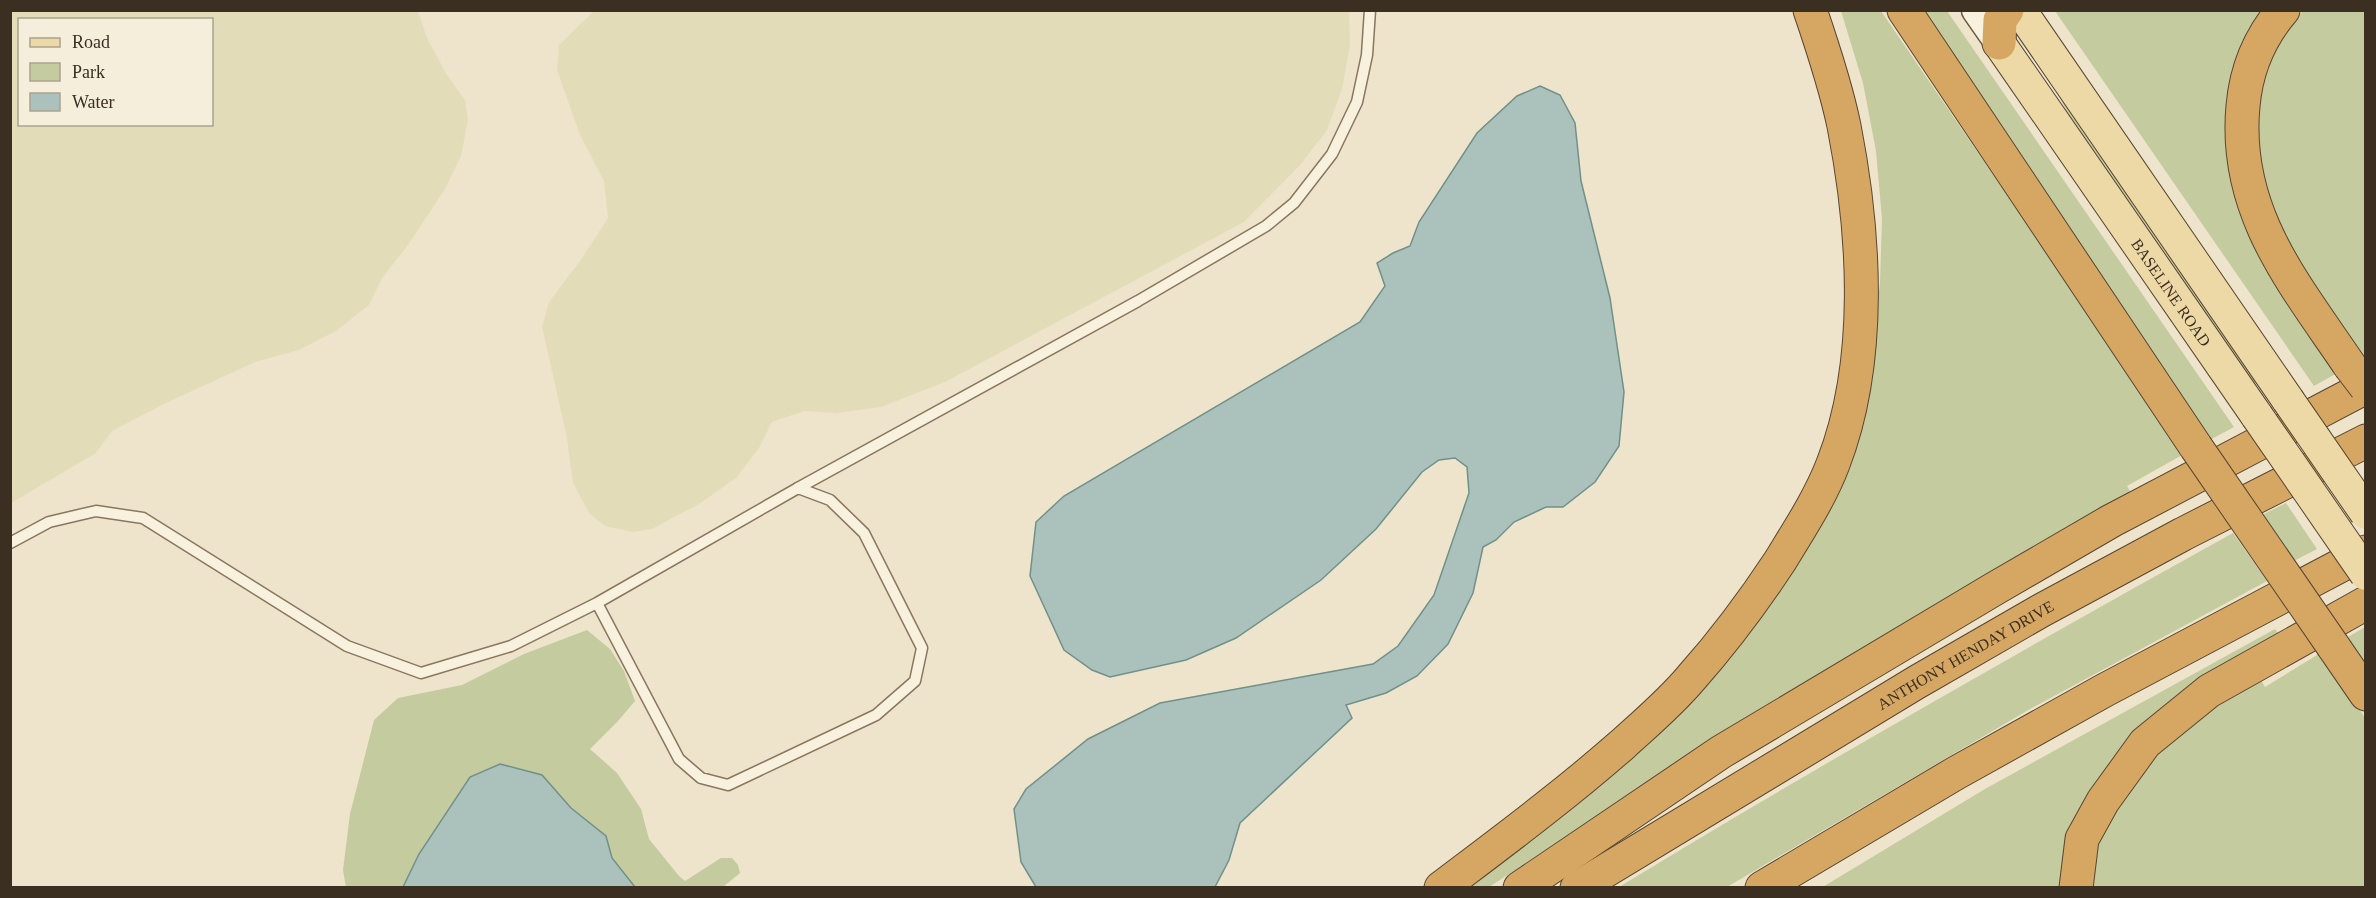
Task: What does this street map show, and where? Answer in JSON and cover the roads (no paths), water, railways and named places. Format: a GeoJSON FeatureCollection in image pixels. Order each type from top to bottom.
{"type":"FeatureCollection","features":[{"type":"Feature","properties":{"kind":"highway"},"geometry":{"type":"LineString","coordinates":[[1442,888],[1571,790],[1642,727],[1690,680],[1767,580],[1805,521],[1833,465],[1850,409],[1859,344],[1861,266],[1856,196],[1844,124],[1810,10]]}},
{"type":"Feature","properties":{"kind":"highway"},"geometry":{"type":"LineString","coordinates":[[1904,10],[2196,447],[2366,694]]}},
{"type":"Feature","properties":{"kind":"highway"},"geometry":{"type":"LineString","coordinates":[[1999,43],[2000,20],[2007,10]]}},
{"type":"Feature","properties":{"kind":"highway"},"geometry":{"type":"LineString","coordinates":[[1520,888],[1721,752],[2111,521],[2360,380],[2290,277],[2263,228],[2248,186],[2241,128],[2246,81],[2261,40],[2283,10]]}},
{"type":"Feature","properties":{"kind":"highway","name":"ANTHONY HENDAY DRIVE"},"geometry":{"type":"LineString","coordinates":[[1577,888],[1608,867],[1896,694],[2042,610],[2183,534],[2366,441]]}},
{"type":"Feature","properties":{"kind":"highway"},"geometry":{"type":"LineString","coordinates":[[1762,888],[1966,767],[2145,668],[2366,552]]}},
{"type":"Feature","properties":{"kind":"highway"},"geometry":{"type":"LineString","coordinates":[[2076,888],[2082,839],[2103,801],[2145,743],[2209,691],[2366,603]]}},
{"type":"Feature","properties":{"kind":"main road","name":"BASELINE ROAD"},"geometry":{"type":"LineString","coordinates":[[1976,10],[2366,574]]}},
{"type":"Feature","properties":{"kind":"main road"},"geometry":{"type":"LineString","coordinates":[[2019,10],[2366,513]]}},
{"type":"Feature","properties":{"kind":"lane"},"geometry":{"type":"LineString","coordinates":[[10,543],[49,522],[96,511],[143,518],[347,646],[421,673],[511,646],[597,603],[798,488],[1138,301],[1266,226],[1294,203],[1332,154],[1358,102],[1367,55],[1370,10]]}},
{"type":"Feature","properties":{"kind":"lane"},"geometry":{"type":"LineString","coordinates":[[597,603],[679,759],[701,778],[728,786],[876,715],[915,681],[922,648],[864,533],[830,500],[798,488]]}},
{"type":"Feature","properties":{"kind":"water"},"geometry":{"type":"Polygon","coordinates":[[[1540,86],[1560,95],[1575,123],[1581,181],[1610,298],[1624,392],[1619,446],[1595,482],[1563,507],[1546,507],[1514,522],[1496,540],[1483,547],[1473,593],[1448,644],[1417,676],[1386,693],[1346,705],[1352,718],[1240,823],[1229,860],[1215,887],[1036,887],[1021,862],[1014,809],[1026,789],[1088,739],[1160,703],[1373,664],[1398,646],[1434,595],[1469,493],[1467,467],[1455,458],[1439,460],[1422,472],[1376,529],[1321,580],[1236,638],[1186,660],[1110,677],[1092,670],[1064,650],[1030,576],[1036,522],[1064,496],[1360,322],[1385,286],[1377,263],[1410,246],[1419,222],[1477,133],[1517,96],[1540,86]]]}},
{"type":"Feature","properties":{"kind":"water"},"geometry":{"type":"Polygon","coordinates":[[[500,764],[542,775],[571,808],[606,836],[612,858],[635,887],[403,887],[419,854],[470,777],[500,764]]]}}]}
